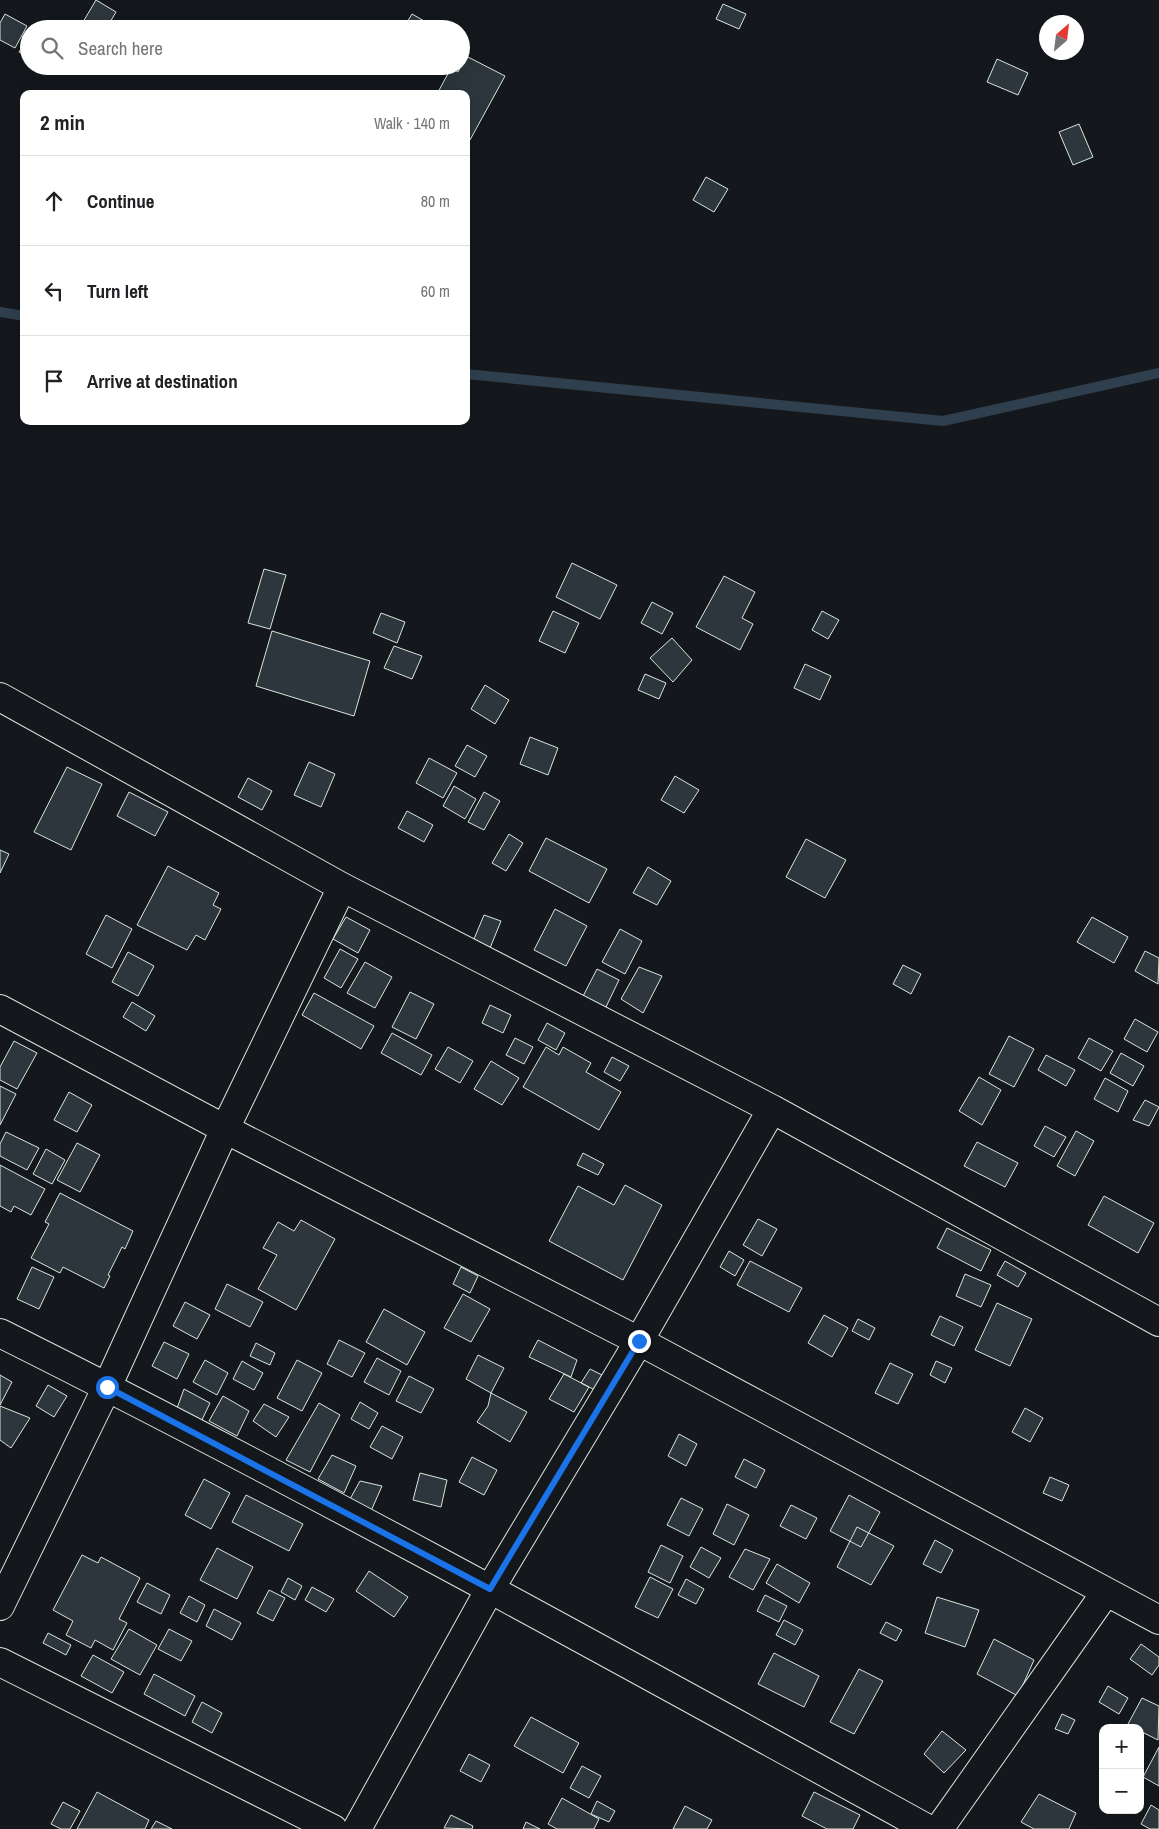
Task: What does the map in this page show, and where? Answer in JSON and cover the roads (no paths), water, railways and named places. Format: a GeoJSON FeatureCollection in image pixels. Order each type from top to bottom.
{"type":"FeatureCollection","features":[{"type":"Feature","properties":{"kind":"street"},"geometry":{"type":"LineString","coordinates":[[0,697],[342,887],[772,1109],[1159,1322]]}},
{"type":"Feature","properties":{"kind":"street"},"geometry":{"type":"LineString","coordinates":[[0,1606],[107,1387],[225,1129],[342,887]]}},
{"type":"Feature","properties":{"kind":"street"},"geometry":{"type":"LineString","coordinates":[[0,1009],[225,1129],[639,1341],[1159,1620]]}},
{"type":"Feature","properties":{"kind":"street"},"geometry":{"type":"LineString","coordinates":[[357,1829],[490,1589],[639,1341],[772,1109]]}},
{"type":"Feature","properties":{"kind":"street"},"geometry":{"type":"LineString","coordinates":[[0,1333],[107,1387],[490,1589],[928,1829]]}},
{"type":"Feature","properties":{"kind":"street"},"geometry":{"type":"LineString","coordinates":[[939,1829],[1106,1592]]}},
{"type":"Feature","properties":{"kind":"street"},"geometry":{"type":"LineString","coordinates":[[0,1662],[333,1829]]}},
{"type":"Feature","properties":{"kind":"waterway"},"geometry":{"type":"LineString","coordinates":[[0,312],[20,315]]}},
{"type":"Feature","properties":{"kind":"waterway"},"geometry":{"type":"LineString","coordinates":[[470,374],[943,421],[1159,373]]}}]}
